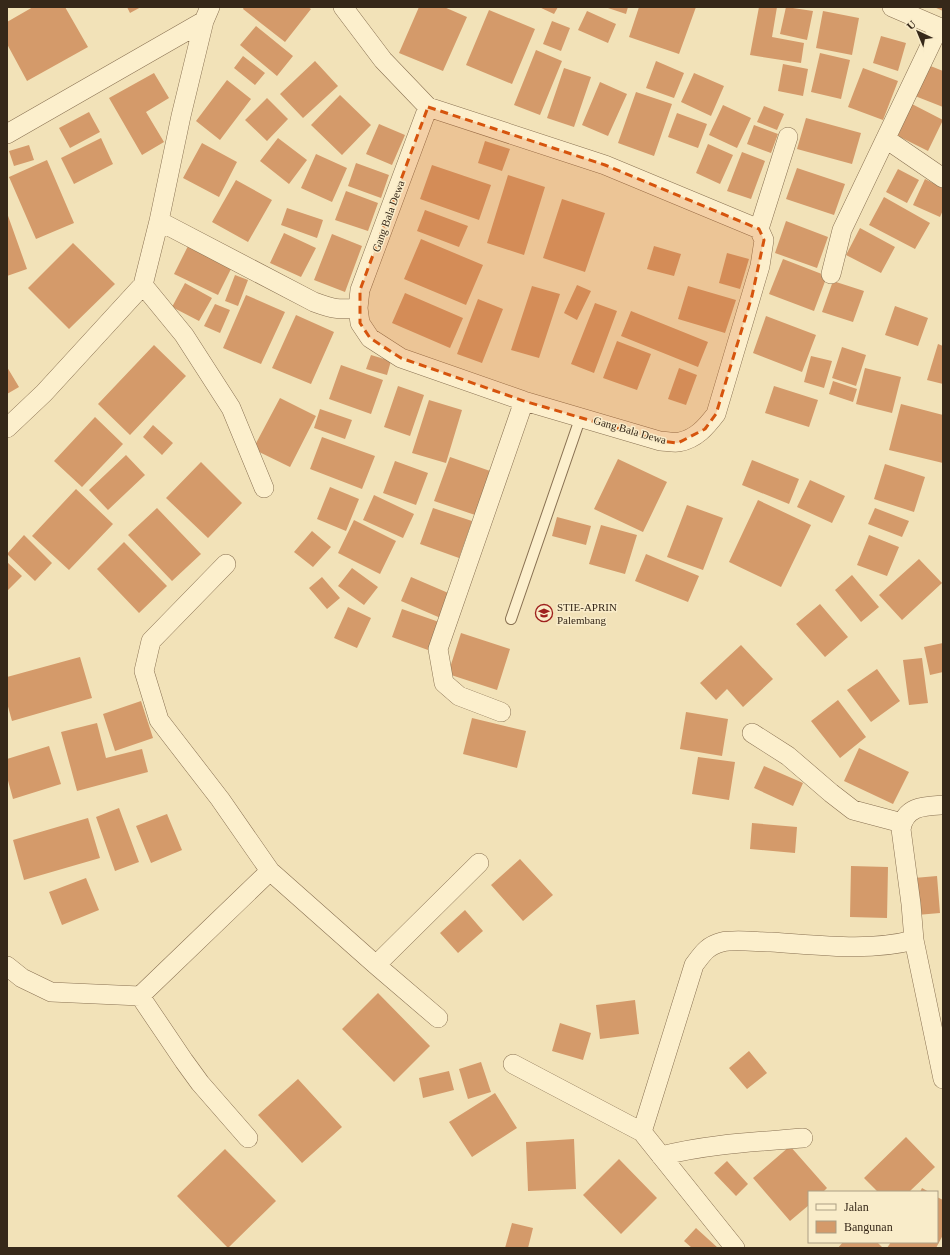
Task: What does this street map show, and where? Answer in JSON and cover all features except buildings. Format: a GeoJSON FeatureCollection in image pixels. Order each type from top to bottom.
{"type":"FeatureCollection","features":[{"type":"Feature","properties":{"kind":"street"},"geometry":{"type":"LineString","coordinates":[[343,7],[382,60],[428,107],[605,165],[759,229],[788,137]]}},
{"type":"Feature","properties":{"kind":"street"},"geometry":{"type":"LineString","coordinates":[[831,274],[842,230],[941,28],[892,7]]}},
{"type":"Feature","properties":{"kind":"street"},"geometry":{"type":"LineString","coordinates":[[7,134],[207,14]]}},
{"type":"Feature","properties":{"kind":"street"},"geometry":{"type":"LineString","coordinates":[[7,428],[44,393],[143,285],[159,221],[181,116],[207,14]]}},
{"type":"Feature","properties":{"kind":"street","name":"Gang Bala Dewa"},"geometry":{"type":"LineString","coordinates":[[428,107],[360,290],[358,308],[360,323],[370,338],[401,358],[524,401],[581,416],[660,441],[678,443],[692,438],[705,429],[716,414],[760,266],[764,240],[759,229]]}},
{"type":"Feature","properties":{"kind":"street"},"geometry":{"type":"LineString","coordinates":[[886,139],[943,178]]}},
{"type":"Feature","properties":{"kind":"street"},"geometry":{"type":"LineString","coordinates":[[159,221],[314,302],[332,309],[342,310],[358,308]]}},
{"type":"Feature","properties":{"kind":"street"},"geometry":{"type":"LineString","coordinates":[[143,285],[184,336],[231,408],[264,488]]}},
{"type":"Feature","properties":{"kind":"street"},"geometry":{"type":"LineString","coordinates":[[501,712],[459,696],[444,683],[438,649],[524,401]]}},
{"type":"Feature","properties":{"kind":"street"},"geometry":{"type":"LineString","coordinates":[[226,564],[151,641],[144,671],[159,720],[220,799],[270,871],[438,1018]]}},
{"type":"Feature","properties":{"kind":"street"},"geometry":{"type":"LineString","coordinates":[[752,733],[788,756],[853,810],[902,823]]}},
{"type":"Feature","properties":{"kind":"street"},"geometry":{"type":"LineString","coordinates":[[943,805],[923,806],[907,815],[903,820],[901,829],[911,904],[914,940],[943,1079]]}},
{"type":"Feature","properties":{"kind":"street"},"geometry":{"type":"LineString","coordinates":[[376,965],[479,863]]}},
{"type":"Feature","properties":{"kind":"street"},"geometry":{"type":"LineString","coordinates":[[7,966],[22,978],[51,992],[140,996],[270,871]]}},
{"type":"Feature","properties":{"kind":"street"},"geometry":{"type":"LineString","coordinates":[[642,1132],[694,965],[706,949],[723,942],[748,941],[867,947],[898,944],[914,940]]}},
{"type":"Feature","properties":{"kind":"street"},"geometry":{"type":"LineString","coordinates":[[140,996],[200,1083],[248,1138]]}},
{"type":"Feature","properties":{"kind":"street"},"geometry":{"type":"LineString","coordinates":[[513,1064],[642,1132],[735,1248]]}},
{"type":"Feature","properties":{"kind":"street"},"geometry":{"type":"LineString","coordinates":[[661,1156],[682,1151],[728,1144],[803,1138]]}},
{"type":"Feature","properties":{"kind":"lane"},"geometry":{"type":"LineString","coordinates":[[511,618],[581,416]]}},
{"type":"Feature","properties":{"kind":"highlighted area"},"geometry":{"type":"Polygon","coordinates":[[[428,107],[605,165],[759,229],[764,240],[752,296],[716,414],[705,429],[678,443],[660,441],[524,401],[401,358],[370,338],[360,323],[360,290],[428,107]]]}},
{"type":"Feature","properties":{"kind":"place","name":"STIE-APRIN Palembang"},"geometry":{"type":"Point","coordinates":[544,613]}}]}
